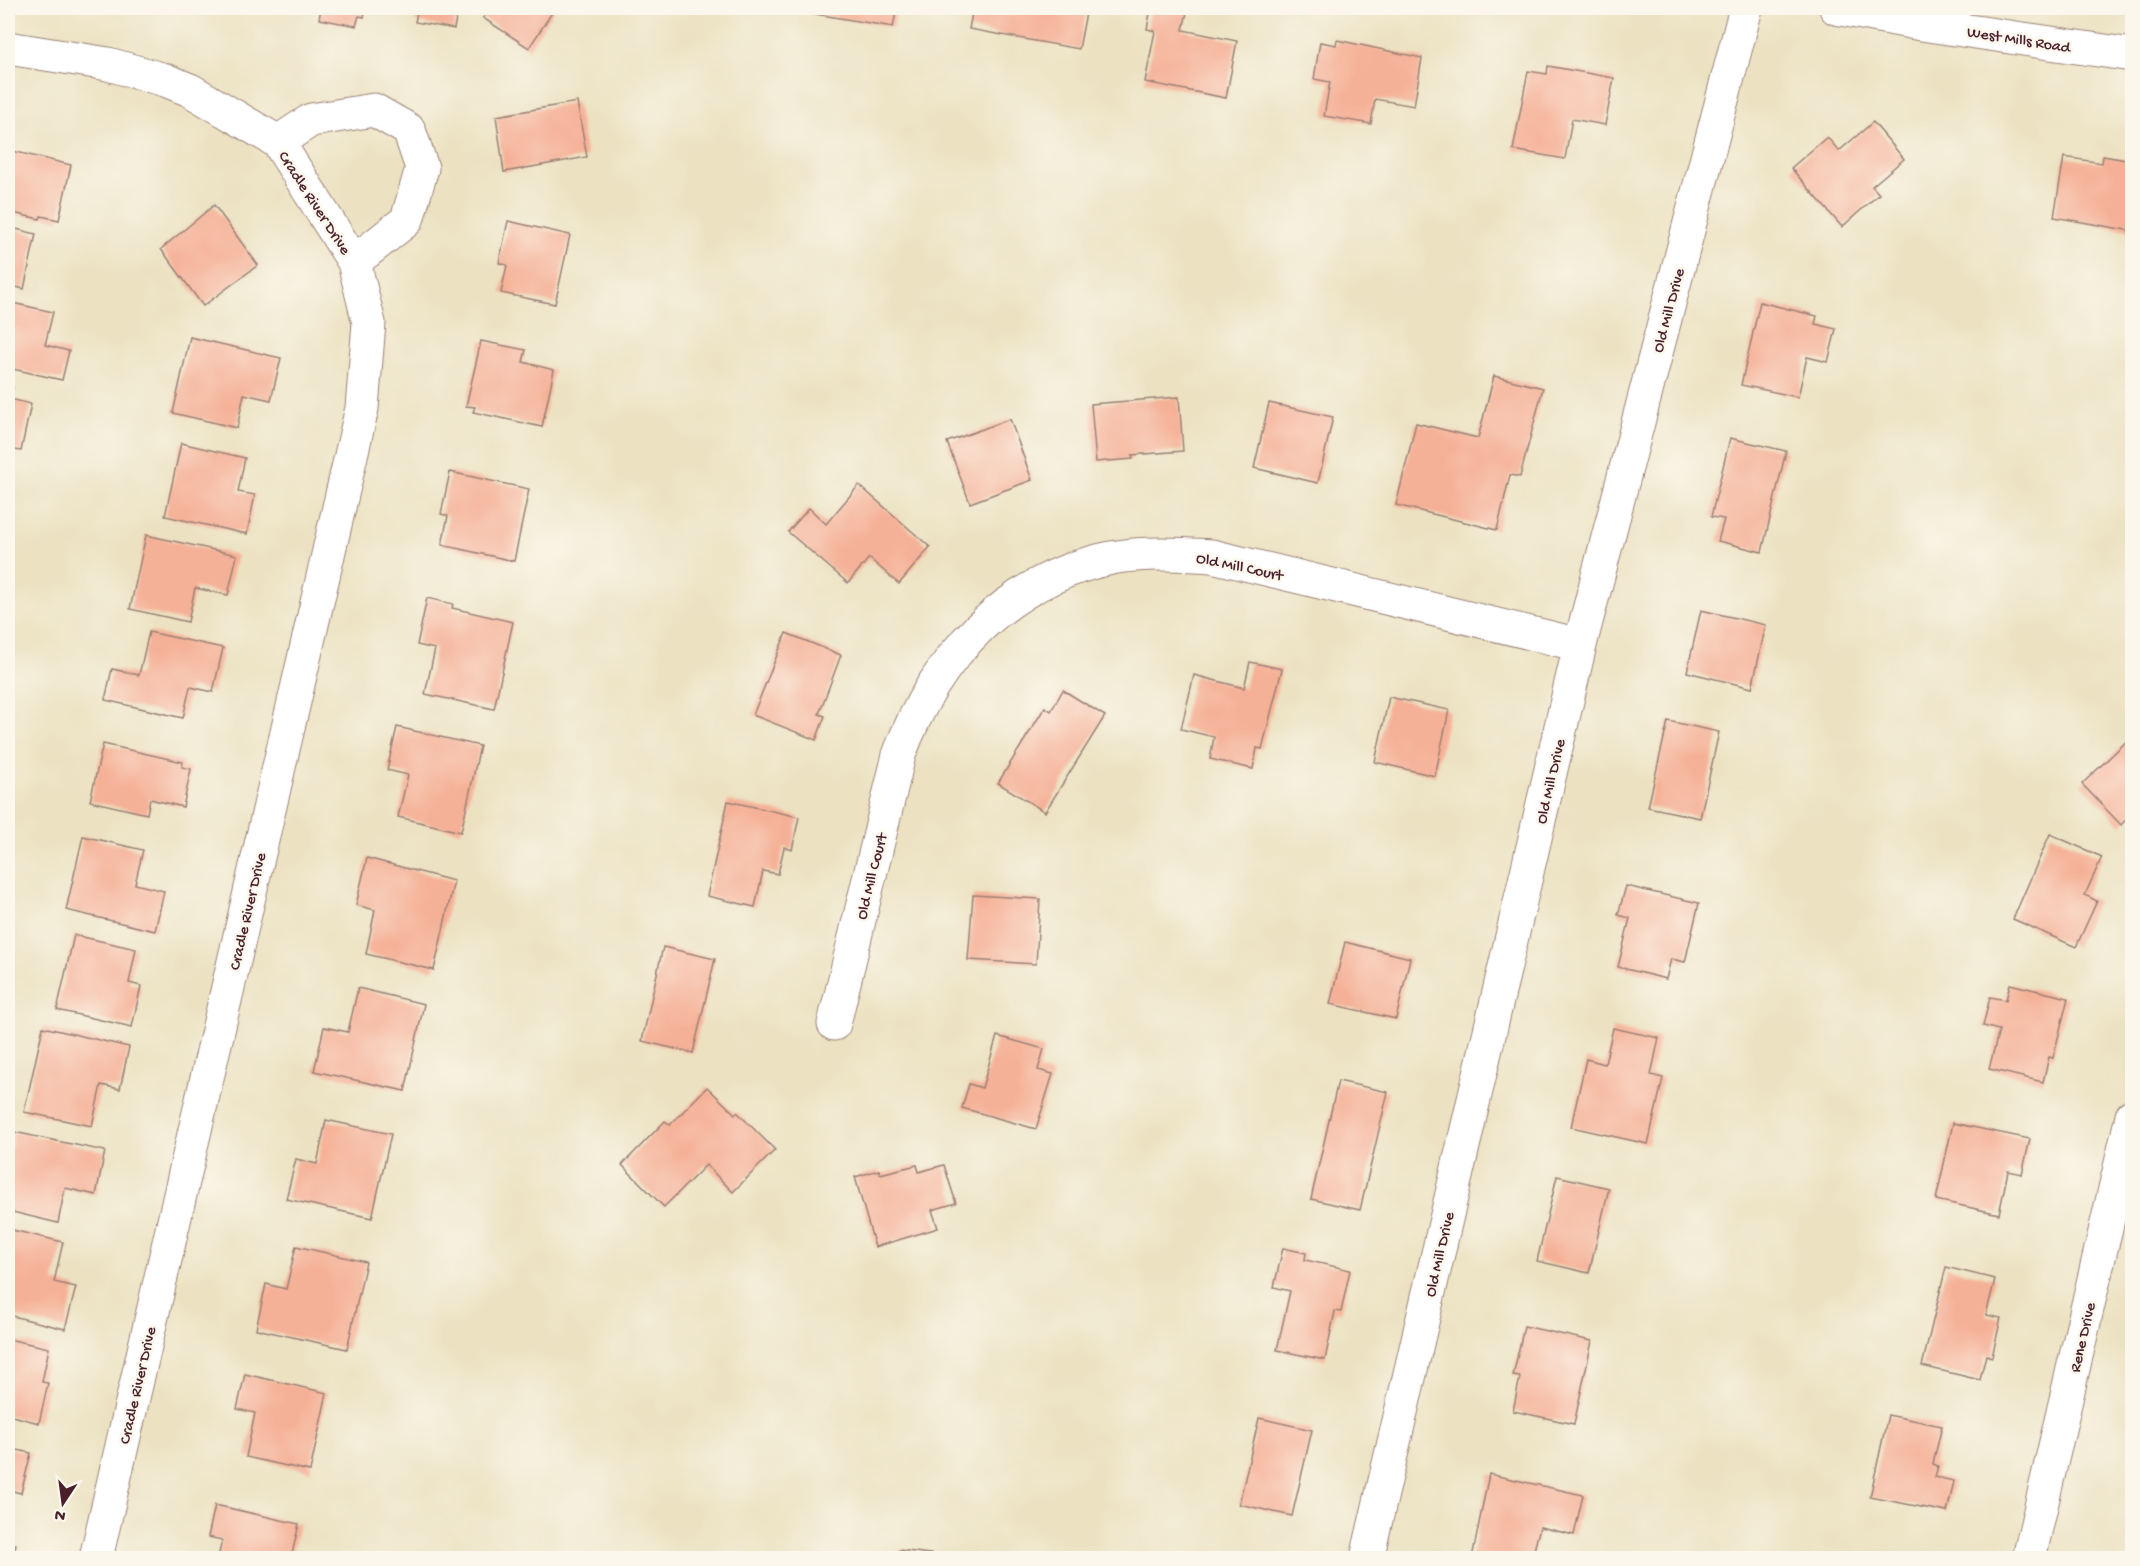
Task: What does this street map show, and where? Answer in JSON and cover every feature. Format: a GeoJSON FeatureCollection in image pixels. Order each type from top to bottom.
{"type":"FeatureCollection","features":[{"type":"Feature","properties":{"kind":"street","name":"Old Mill Drive"},"geometry":{"type":"LineString","coordinates":[[1367,1558],[1580,645],[1746,8]]}},
{"type":"Feature","properties":{"kind":"street","name":"West Mills Road"},"geometry":{"type":"LineString","coordinates":[[1836,8],[1921,16],[2133,55]]}},
{"type":"Feature","properties":{"kind":"street","name":"Cradle River Drive"},"geometry":{"type":"LineString","coordinates":[[8,48],[108,64],[165,80],[190,90],[278,142],[354,262],[369,323],[362,408],[96,1558]]}},
{"type":"Feature","properties":{"kind":"street","name":"Cradle River Drive"},"geometry":{"type":"LineString","coordinates":[[278,142],[311,120],[374,110],[409,130],[422,168],[406,220],[354,262]]}},
{"type":"Feature","properties":{"kind":"street","name":"Old Mill Court"},"geometry":{"type":"LineString","coordinates":[[834,1024],[899,754],[911,722],[928,688],[961,645],[1002,608],[1037,584],[1112,558],[1172,554],[1212,556],[1580,645]]}},
{"type":"Feature","properties":{"kind":"street","name":"Rene Drive"},"geometry":{"type":"LineString","coordinates":[[2029,1558],[2133,1116]]}},
{"type":"Feature","properties":{"kind":"building"},"geometry":{"type":"Polygon","coordinates":[[[321,8],[366,8],[364,17],[359,16],[356,26],[319,19],[321,8]]]}},
{"type":"Feature","properties":{"kind":"building"},"geometry":{"type":"Polygon","coordinates":[[[418,8],[458,8],[454,29],[415,22],[418,8]]]}},
{"type":"Feature","properties":{"kind":"building"},"geometry":{"type":"Polygon","coordinates":[[[489,8],[555,8],[529,48],[483,18],[489,8]]]}},
{"type":"Feature","properties":{"kind":"building"},"geometry":{"type":"Polygon","coordinates":[[[798,8],[897,8],[893,27],[798,11],[798,8]]]}},
{"type":"Feature","properties":{"kind":"building"},"geometry":{"type":"Polygon","coordinates":[[[973,8],[1087,8],[1079,49],[969,29],[973,8]]]}},
{"type":"Feature","properties":{"kind":"building"},"geometry":{"type":"Polygon","coordinates":[[[1151,8],[1188,8],[1183,30],[1237,41],[1226,98],[1145,82],[1155,31],[1147,29],[1151,8]]]}},
{"type":"Feature","properties":{"kind":"building"},"geometry":{"type":"Polygon","coordinates":[[[1337,40],[1422,58],[1414,106],[1375,99],[1371,124],[1324,116],[1330,82],[1314,79],[1320,42],[1336,45],[1337,40]]]}},
{"type":"Feature","properties":{"kind":"building"},"geometry":{"type":"Polygon","coordinates":[[[1548,66],[1614,78],[1605,125],[1572,119],[1565,159],[1513,150],[1528,71],[1547,74],[1548,66]]]}},
{"type":"Feature","properties":{"kind":"building"},"geometry":{"type":"Polygon","coordinates":[[[577,102],[587,157],[504,172],[496,116],[577,102]]]}},
{"type":"Feature","properties":{"kind":"building"},"geometry":{"type":"Polygon","coordinates":[[[1873,122],[1904,159],[1872,186],[1879,194],[1842,227],[1791,168],[1827,137],[1839,151],[1873,122]]]}},
{"type":"Feature","properties":{"kind":"building"},"geometry":{"type":"Polygon","coordinates":[[[8,150],[71,165],[59,220],[41,216],[40,219],[8,212],[8,150]]]}},
{"type":"Feature","properties":{"kind":"building"},"geometry":{"type":"Polygon","coordinates":[[[2103,156],[2132,161],[2132,231],[2054,217],[2064,157],[2102,163],[2103,156]]]}},
{"type":"Feature","properties":{"kind":"building"},"geometry":{"type":"Polygon","coordinates":[[[214,205],[258,265],[203,306],[161,249],[214,205]]]}},
{"type":"Feature","properties":{"kind":"building"},"geometry":{"type":"Polygon","coordinates":[[[508,221],[570,235],[555,304],[501,293],[507,265],[499,263],[508,221]]]}},
{"type":"Feature","properties":{"kind":"building"},"geometry":{"type":"Polygon","coordinates":[[[8,227],[36,234],[24,289],[8,285],[8,227]]]}},
{"type":"Feature","properties":{"kind":"building"},"geometry":{"type":"Polygon","coordinates":[[[8,302],[53,312],[45,345],[69,351],[62,380],[8,368],[8,302]]]}},
{"type":"Feature","properties":{"kind":"building"},"geometry":{"type":"Polygon","coordinates":[[[1760,302],[1817,316],[1815,324],[1836,329],[1828,362],[1807,357],[1798,397],[1741,385],[1760,302]]]}},
{"type":"Feature","properties":{"kind":"building"},"geometry":{"type":"Polygon","coordinates":[[[190,337],[281,358],[271,400],[244,394],[237,428],[173,413],[190,337]]]}},
{"type":"Feature","properties":{"kind":"building"},"geometry":{"type":"Polygon","coordinates":[[[481,341],[526,350],[523,362],[554,370],[542,427],[473,412],[475,407],[466,406],[481,341]]]}},
{"type":"Feature","properties":{"kind":"building"},"geometry":{"type":"Polygon","coordinates":[[[1494,376],[1543,388],[1520,477],[1510,475],[1497,530],[1396,505],[1416,423],[1478,438],[1494,376]]]}},
{"type":"Feature","properties":{"kind":"building"},"geometry":{"type":"Polygon","coordinates":[[[8,386],[13,387],[10,399],[31,404],[21,451],[8,449],[8,386]]]}},
{"type":"Feature","properties":{"kind":"building"},"geometry":{"type":"Polygon","coordinates":[[[1179,397],[1183,451],[1132,455],[1133,459],[1096,462],[1091,404],[1179,397]]]}},
{"type":"Feature","properties":{"kind":"building"},"geometry":{"type":"Polygon","coordinates":[[[1269,403],[1333,417],[1318,483],[1254,468],[1269,403]]]}},
{"type":"Feature","properties":{"kind":"building"},"geometry":{"type":"Polygon","coordinates":[[[1010,419],[1032,480],[970,503],[947,442],[1010,419]]]}},
{"type":"Feature","properties":{"kind":"building"},"geometry":{"type":"Polygon","coordinates":[[[1730,438],[1786,451],[1762,552],[1718,541],[1724,519],[1711,517],[1730,438]]]}},
{"type":"Feature","properties":{"kind":"building"},"geometry":{"type":"Polygon","coordinates":[[[181,443],[245,458],[238,492],[255,495],[247,534],[165,516],[181,443]]]}},
{"type":"Feature","properties":{"kind":"building"},"geometry":{"type":"Polygon","coordinates":[[[450,472],[529,489],[514,561],[442,545],[448,516],[441,514],[450,472]]]}},
{"type":"Feature","properties":{"kind":"building"},"geometry":{"type":"Polygon","coordinates":[[[859,485],[930,547],[899,584],[869,558],[848,583],[788,532],[809,508],[826,524],[859,485]]]}},
{"type":"Feature","properties":{"kind":"building"},"geometry":{"type":"Polygon","coordinates":[[[146,535],[237,555],[228,595],[195,588],[188,622],[130,609],[146,535]]]}},
{"type":"Feature","properties":{"kind":"building"},"geometry":{"type":"Polygon","coordinates":[[[427,598],[453,604],[452,608],[513,622],[494,709],[425,694],[435,649],[417,645],[427,598]]]}},
{"type":"Feature","properties":{"kind":"building"},"geometry":{"type":"Polygon","coordinates":[[[1701,610],[1766,625],[1752,688],[1687,672],[1701,610]]]}},
{"type":"Feature","properties":{"kind":"building"},"geometry":{"type":"Polygon","coordinates":[[[149,632],[223,648],[213,692],[190,687],[183,718],[105,700],[112,669],[139,675],[149,632]]]}},
{"type":"Feature","properties":{"kind":"building"},"geometry":{"type":"Polygon","coordinates":[[[786,633],[841,655],[819,714],[825,716],[816,740],[753,715],[786,633]]]}},
{"type":"Feature","properties":{"kind":"building"},"geometry":{"type":"Polygon","coordinates":[[[1250,662],[1282,669],[1262,749],[1257,748],[1253,769],[1210,759],[1214,737],[1181,729],[1194,675],[1244,688],[1250,662]]]}},
{"type":"Feature","properties":{"kind":"building"},"geometry":{"type":"Polygon","coordinates":[[[1063,690],[1105,716],[1045,812],[998,783],[1045,707],[1051,711],[1063,690]]]}},
{"type":"Feature","properties":{"kind":"building"},"geometry":{"type":"Polygon","coordinates":[[[1389,697],[1449,710],[1435,776],[1375,762],[1389,697]]]}},
{"type":"Feature","properties":{"kind":"building"},"geometry":{"type":"Polygon","coordinates":[[[1668,721],[1719,732],[1700,818],[1648,807],[1668,721]]]}},
{"type":"Feature","properties":{"kind":"building"},"geometry":{"type":"Polygon","coordinates":[[[397,727],[480,746],[461,832],[398,817],[408,775],[387,770],[397,727]]]}},
{"type":"Feature","properties":{"kind":"building"},"geometry":{"type":"Polygon","coordinates":[[[2132,736],[2132,813],[2121,825],[2082,784],[2132,736]]]}},
{"type":"Feature","properties":{"kind":"building"},"geometry":{"type":"Polygon","coordinates":[[[103,744],[183,762],[182,767],[191,769],[183,807],[150,799],[147,814],[90,801],[103,744]]]}},
{"type":"Feature","properties":{"kind":"building"},"geometry":{"type":"Polygon","coordinates":[[[728,801],[799,817],[792,850],[784,847],[778,874],[763,871],[755,907],[707,896],[728,801]]]}},
{"type":"Feature","properties":{"kind":"building"},"geometry":{"type":"Polygon","coordinates":[[[2050,834],[2102,857],[2085,895],[2097,901],[2076,947],[2013,919],[2050,834]]]}},
{"type":"Feature","properties":{"kind":"building"},"geometry":{"type":"Polygon","coordinates":[[[83,836],[143,850],[135,884],[164,891],[155,931],[66,910],[83,836]]]}},
{"type":"Feature","properties":{"kind":"building"},"geometry":{"type":"Polygon","coordinates":[[[367,858],[454,881],[434,970],[366,954],[375,910],[356,905],[367,858]]]}},
{"type":"Feature","properties":{"kind":"building"},"geometry":{"type":"Polygon","coordinates":[[[1626,886],[1699,903],[1685,962],[1671,959],[1666,979],[1618,967],[1630,918],[1618,915],[1626,886]]]}},
{"type":"Feature","properties":{"kind":"building"},"geometry":{"type":"Polygon","coordinates":[[[973,895],[1040,899],[1036,964],[968,960],[973,895]]]}},
{"type":"Feature","properties":{"kind":"building"},"geometry":{"type":"Polygon","coordinates":[[[74,935],[136,949],[129,983],[141,986],[132,1027],[57,1010],[74,935]]]}},
{"type":"Feature","properties":{"kind":"building"},"geometry":{"type":"Polygon","coordinates":[[[1345,942],[1410,958],[1396,1019],[1330,1004],[1345,942]]]}},
{"type":"Feature","properties":{"kind":"building"},"geometry":{"type":"Polygon","coordinates":[[[663,947],[715,959],[693,1053],[642,1041],[663,947]]]}},
{"type":"Feature","properties":{"kind":"building"},"geometry":{"type":"Polygon","coordinates":[[[2010,984],[2068,998],[2053,1058],[2049,1057],[2043,1082],[1989,1069],[1999,1030],[1983,1026],[1990,997],[2006,1000],[2010,984]]]}},
{"type":"Feature","properties":{"kind":"building"},"geometry":{"type":"Polygon","coordinates":[[[358,988],[424,1004],[405,1091],[314,1071],[324,1027],[348,1032],[358,988]]]}},
{"type":"Feature","properties":{"kind":"building"},"geometry":{"type":"Polygon","coordinates":[[[43,1027],[129,1047],[120,1089],[101,1085],[92,1126],[24,1112],[43,1027]]]}},
{"type":"Feature","properties":{"kind":"building"},"geometry":{"type":"Polygon","coordinates":[[[1613,1028],[1659,1038],[1651,1075],[1663,1078],[1648,1144],[1571,1127],[1586,1059],[1605,1064],[1613,1028]]]}},
{"type":"Feature","properties":{"kind":"building"},"geometry":{"type":"Polygon","coordinates":[[[997,1036],[1044,1049],[1038,1070],[1053,1074],[1036,1129],[962,1108],[969,1084],[982,1088],[997,1036]]]}},
{"type":"Feature","properties":{"kind":"building"},"geometry":{"type":"Polygon","coordinates":[[[1338,1081],[1388,1092],[1360,1210],[1311,1199],[1338,1081]]]}},
{"type":"Feature","properties":{"kind":"building"},"geometry":{"type":"Polygon","coordinates":[[[707,1087],[735,1114],[737,1112],[775,1150],[733,1192],[706,1165],[664,1207],[622,1165],[665,1121],[670,1125],[707,1087]]]}},
{"type":"Feature","properties":{"kind":"building"},"geometry":{"type":"Polygon","coordinates":[[[326,1120],[391,1134],[372,1218],[286,1199],[296,1159],[317,1164],[326,1120]]]}},
{"type":"Feature","properties":{"kind":"building"},"geometry":{"type":"Polygon","coordinates":[[[1953,1123],[2030,1139],[2022,1174],[2008,1171],[1999,1214],[1936,1200],[1953,1123]]]}},
{"type":"Feature","properties":{"kind":"building"},"geometry":{"type":"Polygon","coordinates":[[[14,1132],[105,1151],[96,1195],[65,1188],[58,1223],[8,1211],[8,1164],[14,1132]]]}},
{"type":"Feature","properties":{"kind":"building"},"geometry":{"type":"Polygon","coordinates":[[[917,1165],[919,1172],[944,1165],[956,1203],[932,1210],[938,1228],[875,1247],[855,1177],[879,1170],[880,1174],[917,1165]]]}},
{"type":"Feature","properties":{"kind":"building"},"geometry":{"type":"Polygon","coordinates":[[[1557,1176],[1609,1188],[1589,1273],[1537,1261],[1557,1176]]]}},
{"type":"Feature","properties":{"kind":"building"},"geometry":{"type":"Polygon","coordinates":[[[8,1229],[63,1242],[54,1282],[76,1287],[65,1329],[8,1315],[8,1229]]]}},
{"type":"Feature","properties":{"kind":"building"},"geometry":{"type":"Polygon","coordinates":[[[296,1246],[366,1262],[347,1349],[256,1329],[266,1284],[286,1289],[296,1246]]]}},
{"type":"Feature","properties":{"kind":"building"},"geometry":{"type":"Polygon","coordinates":[[[1283,1248],[1306,1253],[1305,1260],[1350,1270],[1341,1312],[1335,1311],[1325,1360],[1277,1350],[1290,1291],[1274,1287],[1283,1248]]]}},
{"type":"Feature","properties":{"kind":"building"},"geometry":{"type":"Polygon","coordinates":[[[1946,1267],[1995,1279],[1986,1315],[2001,1318],[1992,1357],[1986,1355],[1980,1380],[1922,1366],[1946,1267]]]}},
{"type":"Feature","properties":{"kind":"building"},"geometry":{"type":"Polygon","coordinates":[[[1524,1326],[1592,1341],[1574,1424],[1513,1411],[1520,1377],[1513,1376],[1524,1326]]]}},
{"type":"Feature","properties":{"kind":"building"},"geometry":{"type":"Polygon","coordinates":[[[8,1339],[49,1348],[42,1382],[48,1383],[39,1423],[8,1415],[8,1339]]]}},
{"type":"Feature","properties":{"kind":"building"},"geometry":{"type":"Polygon","coordinates":[[[245,1374],[327,1393],[310,1471],[246,1457],[255,1413],[237,1409],[245,1374]]]}},
{"type":"Feature","properties":{"kind":"building"},"geometry":{"type":"Polygon","coordinates":[[[1888,1415],[1942,1426],[1933,1464],[1938,1466],[1935,1477],[1954,1481],[1947,1512],[1870,1497],[1888,1415]]]}},
{"type":"Feature","properties":{"kind":"building"},"geometry":{"type":"Polygon","coordinates":[[[1259,1418],[1312,1430],[1292,1516],[1239,1504],[1259,1418]]]}},
{"type":"Feature","properties":{"kind":"building"},"geometry":{"type":"Polygon","coordinates":[[[8,1448],[31,1453],[21,1493],[8,1490],[8,1448]]]}},
{"type":"Feature","properties":{"kind":"building"},"geometry":{"type":"Polygon","coordinates":[[[1489,1474],[1583,1495],[1574,1535],[1540,1527],[1532,1558],[1472,1558],[1489,1474]]]}},
{"type":"Feature","properties":{"kind":"building"},"geometry":{"type":"Polygon","coordinates":[[[215,1505],[299,1524],[291,1558],[218,1558],[222,1540],[208,1537],[215,1505]]]}},
{"type":"Feature","properties":{"kind":"building"},"geometry":{"type":"Polygon","coordinates":[[[8,1542],[16,1544],[13,1558],[8,1558],[8,1542]]]}},
{"type":"Feature","properties":{"kind":"building"},"geometry":{"type":"Polygon","coordinates":[[[899,1550],[953,1557],[953,1558],[898,1558],[899,1550]]]}}]}
